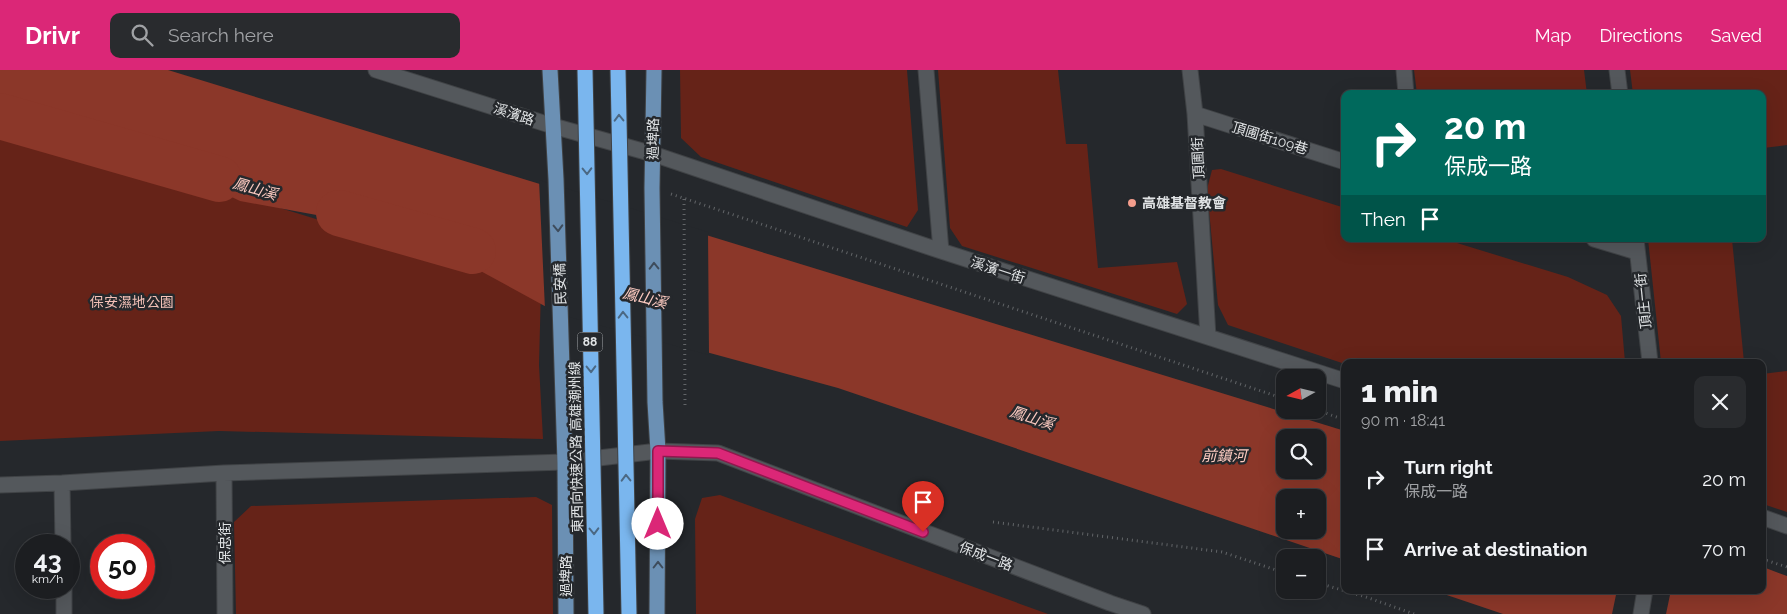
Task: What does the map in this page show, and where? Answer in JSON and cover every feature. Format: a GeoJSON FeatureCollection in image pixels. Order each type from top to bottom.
{"type":"FeatureCollection","features":[{"type":"Feature","properties":{"kind":"highway","name":"東西向快速公路 高雄潮州線"},"geometry":{"type":"LineString","coordinates":[[585,70],[596,614]]}},
{"type":"Feature","properties":{"kind":"highway"},"geometry":{"type":"LineString","coordinates":[[618,70],[629,614]]}},
{"type":"Feature","properties":{"kind":"main road"},"geometry":{"type":"LineString","coordinates":[[550,70],[553,126]]}},
{"type":"Feature","properties":{"kind":"main road","name":"過埤路"},"geometry":{"type":"LineString","coordinates":[[654,70],[652,188],[655,402],[658,451]]}},
{"type":"Feature","properties":{"kind":"main road","name":"民安橋"},"geometry":{"type":"LineString","coordinates":[[553,126],[563,388]]}},
{"type":"Feature","properties":{"kind":"main road","name":"過埤路"},"geometry":{"type":"LineString","coordinates":[[563,388],[566,614]]}},
{"type":"Feature","properties":{"kind":"main road"},"geometry":{"type":"LineString","coordinates":[[657,614],[658,451]]}},
{"type":"Feature","properties":{"kind":"street","name":"溪濱路"},"geometry":{"type":"LineString","coordinates":[[376,70],[553,126],[653,154]]}},
{"type":"Feature","properties":{"kind":"street"},"geometry":{"type":"LineString","coordinates":[[926,70],[941,252]]}},
{"type":"Feature","properties":{"kind":"street","name":"頂圃街"},"geometry":{"type":"LineString","coordinates":[[1190,70],[1195,114],[1208,337]]}},
{"type":"Feature","properties":{"kind":"street"},"geometry":{"type":"LineString","coordinates":[[1404,70],[1406,90]]}},
{"type":"Feature","properties":{"kind":"street"},"geometry":{"type":"LineString","coordinates":[[1617,70],[1620,90]]}},
{"type":"Feature","properties":{"kind":"street","name":"頂圃街109巷"},"geometry":{"type":"LineString","coordinates":[[1195,114],[1341,161]]}},
{"type":"Feature","properties":{"kind":"street","name":"溪濱一街"},"geometry":{"type":"LineString","coordinates":[[653,154],[941,252],[1341,380]]}},
{"type":"Feature","properties":{"kind":"street"},"geometry":{"type":"LineString","coordinates":[[1616,242],[1637,245]]}},
{"type":"Feature","properties":{"kind":"street","name":"頂庄一街"},"geometry":{"type":"LineString","coordinates":[[1637,245],[1650,359]]}},
{"type":"Feature","properties":{"kind":"street","name":"保成一路"},"geometry":{"type":"LineString","coordinates":[[0,484],[62,483],[224,473],[565,462],[658,451],[718,453],[1110,609],[1143,614]]}},
{"type":"Feature","properties":{"kind":"street","name":"保忠街"},"geometry":{"type":"LineString","coordinates":[[224,473],[225,614]]}},
{"type":"Feature","properties":{"kind":"street"},"geometry":{"type":"LineString","coordinates":[[62,483],[63,534]]}},
{"type":"Feature","properties":{"kind":"street"},"geometry":{"type":"LineString","coordinates":[[1766,518],[1787,526]]}},
{"type":"Feature","properties":{"kind":"street"},"geometry":{"type":"LineString","coordinates":[[1641,614],[1644,594]]}},
{"type":"Feature","properties":{"kind":"street"},"geometry":{"type":"LineString","coordinates":[[64,599],[64,614]]}},
{"type":"Feature","properties":{"kind":"path"},"geometry":{"type":"LineString","coordinates":[[652,188],[1276,397]]}},
{"type":"Feature","properties":{"kind":"path"},"geometry":{"type":"LineString","coordinates":[[684,199],[685,408]]}},
{"type":"Feature","properties":{"kind":"path"},"geometry":{"type":"LineString","coordinates":[[1326,413],[1341,419]]}},
{"type":"Feature","properties":{"kind":"path"},"geometry":{"type":"LineString","coordinates":[[993,522],[1222,552],[1276,570]]}},
{"type":"Feature","properties":{"kind":"path"},"geometry":{"type":"LineString","coordinates":[[1766,560],[1787,567]]}},
{"type":"Feature","properties":{"kind":"path"},"geometry":{"type":"LineString","coordinates":[[1326,585],[1341,590]]}},
{"type":"Feature","properties":{"kind":"path"},"geometry":{"type":"LineString","coordinates":[[1356,594],[1414,614]]}},
{"type":"Feature","properties":{"kind":"green space"},"geometry":{"type":"Polygon","coordinates":[[[680,70],[907,70],[918,210],[907,227],[701,157],[681,138],[680,70]]]}},
{"type":"Feature","properties":{"kind":"green space"},"geometry":{"type":"Polygon","coordinates":[[[938,70],[1058,70],[1066,144],[1087,144],[1098,268],[1177,262],[1187,304],[1177,314],[962,246],[950,228],[938,70]]]}},
{"type":"Feature","properties":{"kind":"green space"},"geometry":{"type":"Polygon","coordinates":[[[1414,70],[1584,70],[1586,90],[1416,90],[1414,70]]]}},
{"type":"Feature","properties":{"kind":"green space"},"geometry":{"type":"Polygon","coordinates":[[[1630,70],[1787,70],[1787,145],[1766,148],[1766,90],[1632,90],[1630,70]]]}},
{"type":"Feature","properties":{"kind":"green space","name":"保安濕地公園"},"geometry":{"type":"Polygon","coordinates":[[[0,122],[541,288],[539,365],[543,439],[219,431],[0,441],[0,122]]]}},
{"type":"Feature","properties":{"kind":"green space"},"geometry":{"type":"Polygon","coordinates":[[[1221,169],[1341,207],[1341,242],[1454,242],[1568,277],[1607,295],[1621,316],[1625,359],[1341,359],[1341,363],[1228,325],[1218,305],[1207,189],[1212,170],[1221,169]]]}},
{"type":"Feature","properties":{"kind":"green space"},"geometry":{"type":"Polygon","coordinates":[[[1648,242],[1732,242],[1744,359],[1661,359],[1648,242]]]}},
{"type":"Feature","properties":{"kind":"green space"},"geometry":{"type":"Polygon","coordinates":[[[1787,371],[1787,512],[1766,505],[1766,374],[1787,371]]]}},
{"type":"Feature","properties":{"kind":"green space"},"geometry":{"type":"Polygon","coordinates":[[[720,495],[1048,614],[696,614],[695,519],[702,498],[720,495]]]}},
{"type":"Feature","properties":{"kind":"green space"},"geometry":{"type":"Polygon","coordinates":[[[536,497],[552,505],[553,614],[236,614],[234,522],[251,506],[536,497]]]}},
{"type":"Feature","properties":{"kind":"water","name":"前鎮河"},"geometry":{"type":"Polygon","coordinates":[[[0,70],[168,70],[1276,410],[1276,419],[1306,419],[1341,430],[1341,559],[1326,554],[1326,549],[1313,549],[1283,539],[1326,539],[1326,489],[1276,489],[1276,537],[838,388],[552,310],[409,232],[240,201],[90,129],[0,115],[0,70]]]}},
{"type":"Feature","properties":{"kind":"water"},"geometry":{"type":"Polygon","coordinates":[[[1766,568],[1787,576],[1787,614],[1503,614],[1444,594],[1766,594],[1766,568]]]}},
{"type":"Feature","properties":{"kind":"pier"},"geometry":{"type":"Polygon","coordinates":[[[539,180],[708,232],[709,355],[545,309],[539,180]]]}},
{"type":"Feature","properties":{"kind":"pier"},"geometry":{"type":"Polygon","coordinates":[[[1616,594],[1670,594],[1666,614],[1612,614],[1616,594]]]}},
{"type":"Feature","properties":{"kind":"waterway","name":"鳳山溪"},"geometry":{"type":"LineString","coordinates":[[0,116],[219,179]]}},
{"type":"Feature","properties":{"kind":"waterway","name":"鳳山溪"},"geometry":{"type":"LineString","coordinates":[[339,213],[473,251]]}},
{"type":"Feature","properties":{"kind":"place","name":"高雄基督教會"},"geometry":{"type":"Point","coordinates":[1132,203]}},
{"type":"Feature","properties":{"kind":"route"},"geometry":{"type":"LineString","coordinates":[[658,524],[658,451],[718,453],[923,532]]}}]}
